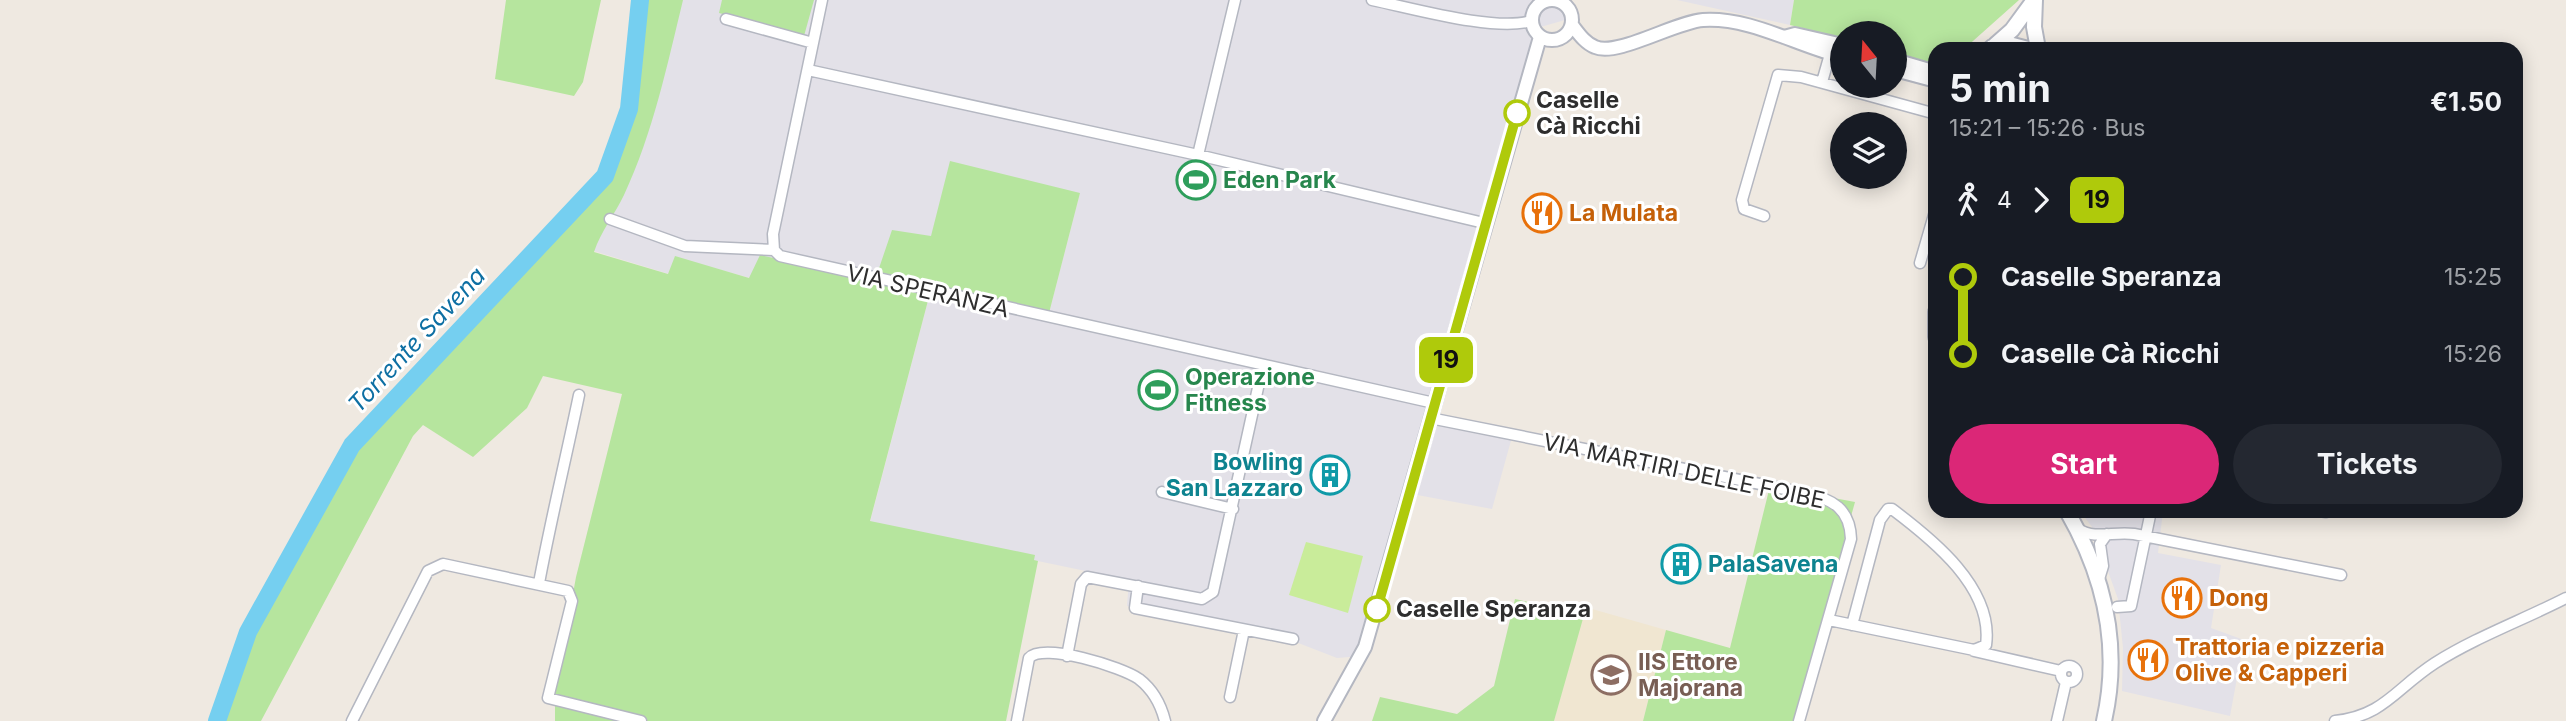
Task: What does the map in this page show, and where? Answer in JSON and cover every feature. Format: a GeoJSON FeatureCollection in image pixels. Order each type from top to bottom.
{"type":"FeatureCollection","features":[{"type":"Feature","properties":{"kind":"main road"},"geometry":{"type":"LineString","coordinates":[[1997,42],[2012,30],[2034,0]]}},
{"type":"Feature","properties":{"kind":"main road"},"geometry":{"type":"LineString","coordinates":[[2034,0],[2037,42]]}},
{"type":"Feature","properties":{"kind":"main road"},"geometry":{"type":"LineString","coordinates":[[2071,518],[2099,579],[2108,616],[2112,662],[2104,721]]}},
{"type":"Feature","properties":{"kind":"street"},"geometry":{"type":"LineString","coordinates":[[610,219],[685,246],[774,250],[773,233],[822,0]]}},
{"type":"Feature","properties":{"kind":"street"},"geometry":{"type":"LineString","coordinates":[[1198,155],[1235,0]]}},
{"type":"Feature","properties":{"kind":"street"},"geometry":{"type":"LineString","coordinates":[[1531,21],[1536,10],[1547,0],[1558,2],[1569,9],[1572,26],[1585,41],[1598,49],[1615,49],[1662,30],[1701,20],[1717,20],[1784,37],[1794,43],[1830,54]]}},
{"type":"Feature","properties":{"kind":"street"},"geometry":{"type":"LineString","coordinates":[[1378,1],[1493,23],[1519,24],[1531,21]]}},
{"type":"Feature","properties":{"kind":"street"},"geometry":{"type":"LineString","coordinates":[[726,19],[813,43]]}},
{"type":"Feature","properties":{"kind":"street"},"geometry":{"type":"LineString","coordinates":[[1531,21],[1540,37],[1550,40],[1558,38],[1585,41]]}},
{"type":"Feature","properties":{"kind":"street"},"geometry":{"type":"LineString","coordinates":[[1558,38],[1572,26]]}},
{"type":"Feature","properties":{"kind":"street"},"geometry":{"type":"LineString","coordinates":[[1784,37],[1795,34],[1830,42]]}},
{"type":"Feature","properties":{"kind":"street"},"geometry":{"type":"LineString","coordinates":[[1324,721],[1365,647],[1484,223],[1540,37]]}},
{"type":"Feature","properties":{"kind":"street"},"geometry":{"type":"LineString","coordinates":[[1908,66],[1928,74]]}},
{"type":"Feature","properties":{"kind":"street"},"geometry":{"type":"LineString","coordinates":[[1822,82],[1830,67]]}},
{"type":"Feature","properties":{"kind":"street"},"geometry":{"type":"LineString","coordinates":[[808,70],[1198,155],[1484,223]]}},
{"type":"Feature","properties":{"kind":"street"},"geometry":{"type":"LineString","coordinates":[[1908,72],[1928,75]]}},
{"type":"Feature","properties":{"kind":"street"},"geometry":{"type":"LineString","coordinates":[[1764,216],[1744,209],[1742,200],[1776,77],[1786,74],[1822,82],[1928,112]]}},
{"type":"Feature","properties":{"kind":"street"},"geometry":{"type":"LineString","coordinates":[[1920,264],[1928,236]]}},
{"type":"Feature","properties":{"kind":"street","name":"VIA SPERANZA"},"geometry":{"type":"LineString","coordinates":[[774,250],[791,260],[1434,403]]}},
{"type":"Feature","properties":{"kind":"street"},"geometry":{"type":"LineString","coordinates":[[1067,656],[1083,579],[1093,576],[1202,599],[1208,596],[1216,584],[1263,365]]}},
{"type":"Feature","properties":{"kind":"street"},"geometry":{"type":"LineString","coordinates":[[539,583],[553,504],[568,457],[579,395]]}},
{"type":"Feature","properties":{"kind":"street","name":"VIA MARTIRI DELLE FOIBE"},"geometry":{"type":"LineString","coordinates":[[1430,418],[1805,493],[1832,501],[1848,517],[1851,539],[1799,721]]}},
{"type":"Feature","properties":{"kind":"street"},"geometry":{"type":"LineString","coordinates":[[1161,492],[1233,509]]}},
{"type":"Feature","properties":{"kind":"street"},"geometry":{"type":"LineString","coordinates":[[1852,625],[1880,520],[1884,513],[1892,509],[1947,556],[1978,600],[1987,635],[1986,645],[1974,650]]}},
{"type":"Feature","properties":{"kind":"street"},"geometry":{"type":"LineString","coordinates":[[2117,607],[2131,606],[2150,518]]}},
{"type":"Feature","properties":{"kind":"street"},"geometry":{"type":"LineString","coordinates":[[2078,529],[2088,535],[2119,532],[2341,575]]}},
{"type":"Feature","properties":{"kind":"street"},"geometry":{"type":"LineString","coordinates":[[2099,579],[2103,566],[2100,544],[2107,534]]}},
{"type":"Feature","properties":{"kind":"street"},"geometry":{"type":"LineString","coordinates":[[352,721],[428,571],[434,566],[453,565],[568,590],[572,601],[548,698],[642,721]]}},
{"type":"Feature","properties":{"kind":"street"},"geometry":{"type":"LineString","coordinates":[[1138,586],[1135,608],[1293,639]]}},
{"type":"Feature","properties":{"kind":"street"},"geometry":{"type":"LineString","coordinates":[[2335,721],[2368,714],[2436,663],[2566,598]]}},
{"type":"Feature","properties":{"kind":"street"},"geometry":{"type":"LineString","coordinates":[[1829,620],[2061,671],[2068,666],[2075,669],[2075,679],[2066,682],[2057,721]]}},
{"type":"Feature","properties":{"kind":"street"},"geometry":{"type":"LineString","coordinates":[[1230,697],[1244,630]]}},
{"type":"Feature","properties":{"kind":"street"},"geometry":{"type":"LineString","coordinates":[[1017,721],[1032,655],[1040,652],[1113,665],[1138,678],[1153,695],[1165,721]]}},
{"type":"Feature","properties":{"kind":"shaded area"},"geometry":{"type":"Polygon","coordinates":[[[671,0],[1569,0],[1572,18],[1537,28],[1426,421],[1512,437],[1492,509],[1412,494],[1362,656],[1337,658],[1288,639],[1127,606],[1129,580],[869,526],[930,293],[1048,317],[1080,193],[931,236],[875,280],[750,278],[675,257],[669,274],[581,247],[671,0]]]}},
{"type":"Feature","properties":{"kind":"shaded area"},"geometry":{"type":"Polygon","coordinates":[[[1677,0],[1794,0],[1790,25],[1677,0]]]}},
{"type":"Feature","properties":{"kind":"shaded area"},"geometry":{"type":"Polygon","coordinates":[[[2085,518],[2162,518],[2158,553],[2221,565],[2211,628],[2244,640],[2230,716],[2122,691],[2123,648],[2118,599],[2092,527],[2085,518]]]}},
{"type":"Feature","properties":{"kind":"shaded area","name":"IIS Ettore Majorana"},"geometry":{"type":"Polygon","coordinates":[[[1585,607],[1666,630],[1643,721],[1554,721],[1585,607]]]}},
{"type":"Feature","properties":{"kind":"green space"},"geometry":{"type":"Polygon","coordinates":[[[506,0],[601,0],[583,82],[574,96],[495,79],[506,0]]]}},
{"type":"Feature","properties":{"kind":"green space"},"geometry":{"type":"Polygon","coordinates":[[[640,0],[683,0],[643,148],[624,195],[594,252],[668,274],[675,256],[749,278],[760,255],[875,280],[892,230],[931,236],[950,161],[1080,193],[1048,317],[930,293],[870,521],[1035,555],[1034,560],[1038,561],[1006,721],[555,721],[555,694],[576,577],[622,394],[543,376],[527,408],[473,457],[423,425],[413,436],[261,721],[217,721],[248,632],[352,445],[605,176],[629,109],[640,0]]]}},
{"type":"Feature","properties":{"kind":"green space"},"geometry":{"type":"Polygon","coordinates":[[[722,0],[814,0],[804,36],[719,13],[722,0]]]}},
{"type":"Feature","properties":{"kind":"green space"},"geometry":{"type":"Polygon","coordinates":[[[1794,0],[2019,0],[1972,42],[1928,42],[1928,62],[1908,57],[1908,21],[1830,21],[1830,35],[1790,25],[1794,0]]]}},
{"type":"Feature","properties":{"kind":"green space"},"geometry":{"type":"Polygon","coordinates":[[[1770,486],[1855,502],[1794,721],[1643,721],[1666,630],[1730,648],[1770,486]]]}},
{"type":"Feature","properties":{"kind":"green space"},"geometry":{"type":"Polygon","coordinates":[[[1306,542],[1363,556],[1348,613],[1289,595],[1306,542]]]}},
{"type":"Feature","properties":{"kind":"green space"},"geometry":{"type":"Polygon","coordinates":[[[1515,599],[1584,615],[1554,721],[1372,721],[1380,697],[1457,714],[1494,686],[1515,599]]]}},
{"type":"Feature","properties":{"kind":"waterway","name":"Torrente Savena"},"geometry":{"type":"LineString","coordinates":[[217,721],[248,632],[352,445],[605,176],[629,109],[640,0]]}},
{"type":"Feature","properties":{"kind":"bus line","name":"19"},"geometry":{"type":"LineString","coordinates":[[1377,609],[1517,113]]}},
{"type":"Feature","properties":{"kind":"place","name":"Caselle Cà Ricchi"},"geometry":{"type":"Point","coordinates":[1517,113]}},
{"type":"Feature","properties":{"kind":"place","name":"Eden Park"},"geometry":{"type":"Point","coordinates":[1196,180]}},
{"type":"Feature","properties":{"kind":"place","name":"La Mulata"},"geometry":{"type":"Point","coordinates":[1542,213]}},
{"type":"Feature","properties":{"kind":"place","name":"Operazione Fitness"},"geometry":{"type":"Point","coordinates":[1158,390]}},
{"type":"Feature","properties":{"kind":"place","name":"Bowling San Lazzaro"},"geometry":{"type":"Point","coordinates":[1330,475]}},
{"type":"Feature","properties":{"kind":"place","name":"PalaSavena"},"geometry":{"type":"Point","coordinates":[1681,564]}},
{"type":"Feature","properties":{"kind":"place","name":"Dong"},"geometry":{"type":"Point","coordinates":[2182,598]}},
{"type":"Feature","properties":{"kind":"place","name":"Caselle Speranza"},"geometry":{"type":"Point","coordinates":[1377,609]}},
{"type":"Feature","properties":{"kind":"place","name":"Trattoria e pizzeria Olive & Capperi"},"geometry":{"type":"Point","coordinates":[2148,660]}},
{"type":"Feature","properties":{"kind":"place","name":"IIS Ettore Majorana"},"geometry":{"type":"Point","coordinates":[1611,675]}}]}
